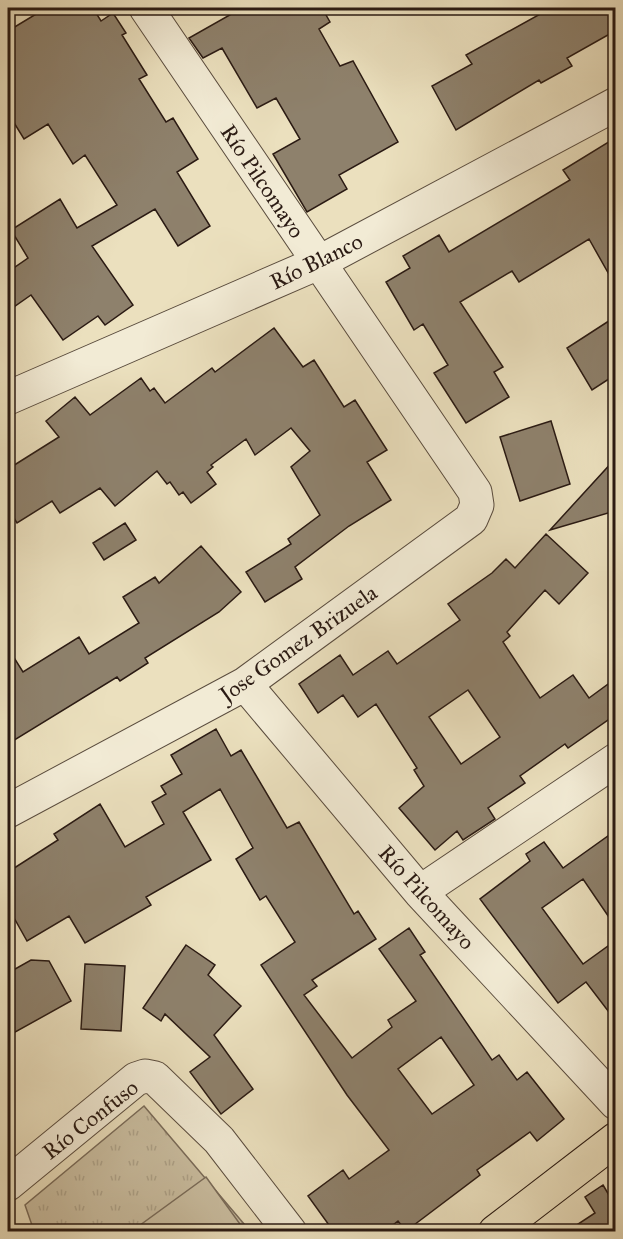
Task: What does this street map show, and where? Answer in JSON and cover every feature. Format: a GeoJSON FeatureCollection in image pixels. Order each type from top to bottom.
{"type":"FeatureCollection","features":[{"type":"Feature","properties":{"kind":"main road"},"geometry":{"type":"LineString","coordinates":[[495,1232],[615,1139]]}},
{"type":"Feature","properties":{"kind":"street","name":"Río Pilcomayo"},"geometry":{"type":"LineString","coordinates":[[146,8],[476,492],[477,505]]}},
{"type":"Feature","properties":{"kind":"street","name":"Río Blanco"},"geometry":{"type":"LineString","coordinates":[[8,398],[318,263],[615,104]]}},
{"type":"Feature","properties":{"kind":"street","name":"Jose Gomez Brizuela"},"geometry":{"type":"LineString","coordinates":[[8,811],[245,684],[471,519],[477,505]]}},
{"type":"Feature","properties":{"kind":"street","name":"Río Pilcomayo"},"geometry":{"type":"LineString","coordinates":[[245,684],[420,892],[615,1103]]}},
{"type":"Feature","properties":{"kind":"street"},"geometry":{"type":"LineString","coordinates":[[420,892],[615,760]]}},
{"type":"Feature","properties":{"kind":"street","name":"Río Confuso"},"geometry":{"type":"LineString","coordinates":[[8,1184],[136,1079],[145,1076],[155,1078],[219,1140],[290,1232]]}},
{"type":"Feature","properties":{"kind":"green space"},"geometry":{"type":"Polygon","coordinates":[[[144,1106],[250,1231],[34,1231],[25,1205],[144,1106]]]}},
{"type":"Feature","properties":{"kind":"green space"},"geometry":{"type":"Polygon","coordinates":[[[206,1177],[245,1231],[132,1231],[206,1177]]]}},
{"type":"Feature","properties":{"kind":"building"},"geometry":{"type":"Polygon","coordinates":[[[46,8],[93,8],[101,21],[113,13],[126,33],[122,35],[147,75],[139,79],[166,122],[173,118],[198,159],[177,172],[210,226],[178,246],[155,209],[92,246],[133,305],[105,325],[98,316],[63,340],[31,295],[8,311],[8,272],[28,258],[11,230],[60,199],[77,228],[117,205],[85,155],[73,164],[48,124],[24,139],[8,113],[8,31],[46,8]]]}},
{"type":"Feature","properties":{"kind":"building"},"geometry":{"type":"Polygon","coordinates":[[[242,8],[322,8],[330,22],[319,29],[340,66],[353,61],[398,142],[339,175],[347,189],[307,212],[273,154],[300,139],[276,98],[257,108],[222,48],[203,58],[189,38],[242,8]]]}},
{"type":"Feature","properties":{"kind":"building"},"geometry":{"type":"Polygon","coordinates":[[[551,8],[615,8],[615,31],[567,58],[572,66],[541,83],[539,80],[456,130],[432,86],[472,64],[466,55],[551,8]]]}},
{"type":"Feature","properties":{"kind":"building"},"geometry":{"type":"Polygon","coordinates":[[[615,138],[615,285],[589,239],[519,282],[512,271],[460,302],[503,367],[494,372],[509,397],[466,423],[434,373],[448,365],[423,324],[414,330],[386,282],[410,268],[403,256],[439,235],[449,252],[570,180],[563,170],[615,138]]]}},
{"type":"Feature","properties":{"kind":"building"},"geometry":{"type":"Polygon","coordinates":[[[615,317],[615,375],[592,390],[567,348],[615,317]]]}},
{"type":"Feature","properties":{"kind":"building"},"geometry":{"type":"Polygon","coordinates":[[[274,328],[303,367],[314,360],[344,407],[355,400],[387,450],[367,462],[391,500],[349,526],[295,567],[302,579],[265,602],[246,572],[291,544],[288,539],[320,515],[291,467],[310,451],[291,428],[255,455],[246,439],[211,465],[213,467],[207,472],[216,484],[191,503],[183,492],[179,495],[170,482],[167,484],[157,471],[115,506],[100,488],[60,513],[52,501],[17,523],[8,508],[8,469],[59,437],[46,421],[75,397],[90,415],[141,378],[150,391],[154,388],[165,403],[212,368],[215,372],[274,328]]]}},
{"type":"Feature","properties":{"kind":"building"},"geometry":{"type":"Polygon","coordinates":[[[551,421],[570,484],[520,501],[500,437],[551,421]]]}},
{"type":"Feature","properties":{"kind":"building"},"geometry":{"type":"Polygon","coordinates":[[[615,459],[615,511],[550,530],[615,459]]]}},
{"type":"Feature","properties":{"kind":"building"},"geometry":{"type":"Polygon","coordinates":[[[125,523],[136,540],[104,560],[93,543],[125,523]]]}},
{"type":"Feature","properties":{"kind":"building"},"geometry":{"type":"Polygon","coordinates":[[[546,534],[588,573],[559,604],[545,590],[507,632],[510,636],[503,642],[540,698],[573,675],[589,698],[615,679],[615,715],[568,748],[565,744],[520,776],[525,783],[488,808],[495,819],[463,840],[457,831],[435,850],[399,808],[424,786],[414,770],[417,768],[376,704],[358,717],[343,695],[318,713],[299,684],[340,655],[353,675],[388,651],[397,664],[460,620],[448,604],[492,573],[506,559],[515,568],[546,534]],[[468,690],[429,717],[461,764],[500,737],[468,690]]]}},
{"type":"Feature","properties":{"kind":"building"},"geometry":{"type":"Polygon","coordinates":[[[201,546],[241,592],[219,612],[145,658],[148,663],[120,681],[117,677],[8,744],[8,648],[23,672],[79,637],[89,654],[139,623],[123,597],[155,577],[159,583],[201,546]]]}},
{"type":"Feature","properties":{"kind":"building"},"geometry":{"type":"Polygon","coordinates":[[[216,729],[231,756],[241,750],[287,828],[299,822],[354,914],[358,911],[376,939],[312,980],[317,986],[304,995],[352,1058],[392,1027],[388,1020],[416,1001],[379,949],[409,928],[425,952],[420,955],[492,1060],[499,1055],[517,1080],[527,1072],[564,1119],[537,1141],[530,1132],[477,1170],[480,1175],[406,1231],[398,1221],[384,1232],[334,1232],[308,1196],[343,1170],[349,1179],[389,1150],[347,1095],[261,965],[295,942],[266,896],[260,900],[236,859],[253,848],[220,789],[183,812],[211,860],[146,897],[151,905],[85,943],[69,916],[27,941],[8,907],[8,872],[58,840],[54,834],[100,804],[125,847],[164,824],[152,802],[166,794],[161,786],[182,774],[171,755],[216,729]],[[441,1037],[398,1069],[432,1114],[474,1085],[441,1037]]]}},
{"type":"Feature","properties":{"kind":"building"},"geometry":{"type":"Polygon","coordinates":[[[615,831],[615,926],[583,879],[542,908],[583,964],[615,941],[615,1020],[586,982],[558,1003],[480,899],[530,861],[526,854],[544,842],[563,868],[615,831]]]}},
{"type":"Feature","properties":{"kind":"building"},"geometry":{"type":"Polygon","coordinates":[[[186,945],[215,965],[208,975],[241,1006],[214,1035],[253,1089],[221,1114],[190,1072],[210,1057],[165,1014],[161,1021],[143,1008],[186,945]]]}},
{"type":"Feature","properties":{"kind":"building"},"geometry":{"type":"Polygon","coordinates":[[[31,960],[49,961],[71,1001],[8,1036],[8,973],[31,960]]]}},
{"type":"Feature","properties":{"kind":"building"},"geometry":{"type":"Polygon","coordinates":[[[85,964],[125,966],[121,1031],[81,1029],[85,964]]]}},
{"type":"Feature","properties":{"kind":"building"},"geometry":{"type":"Polygon","coordinates":[[[603,1185],[613,1202],[615,1200],[615,1232],[566,1232],[595,1213],[585,1197],[603,1185]]]}}]}
